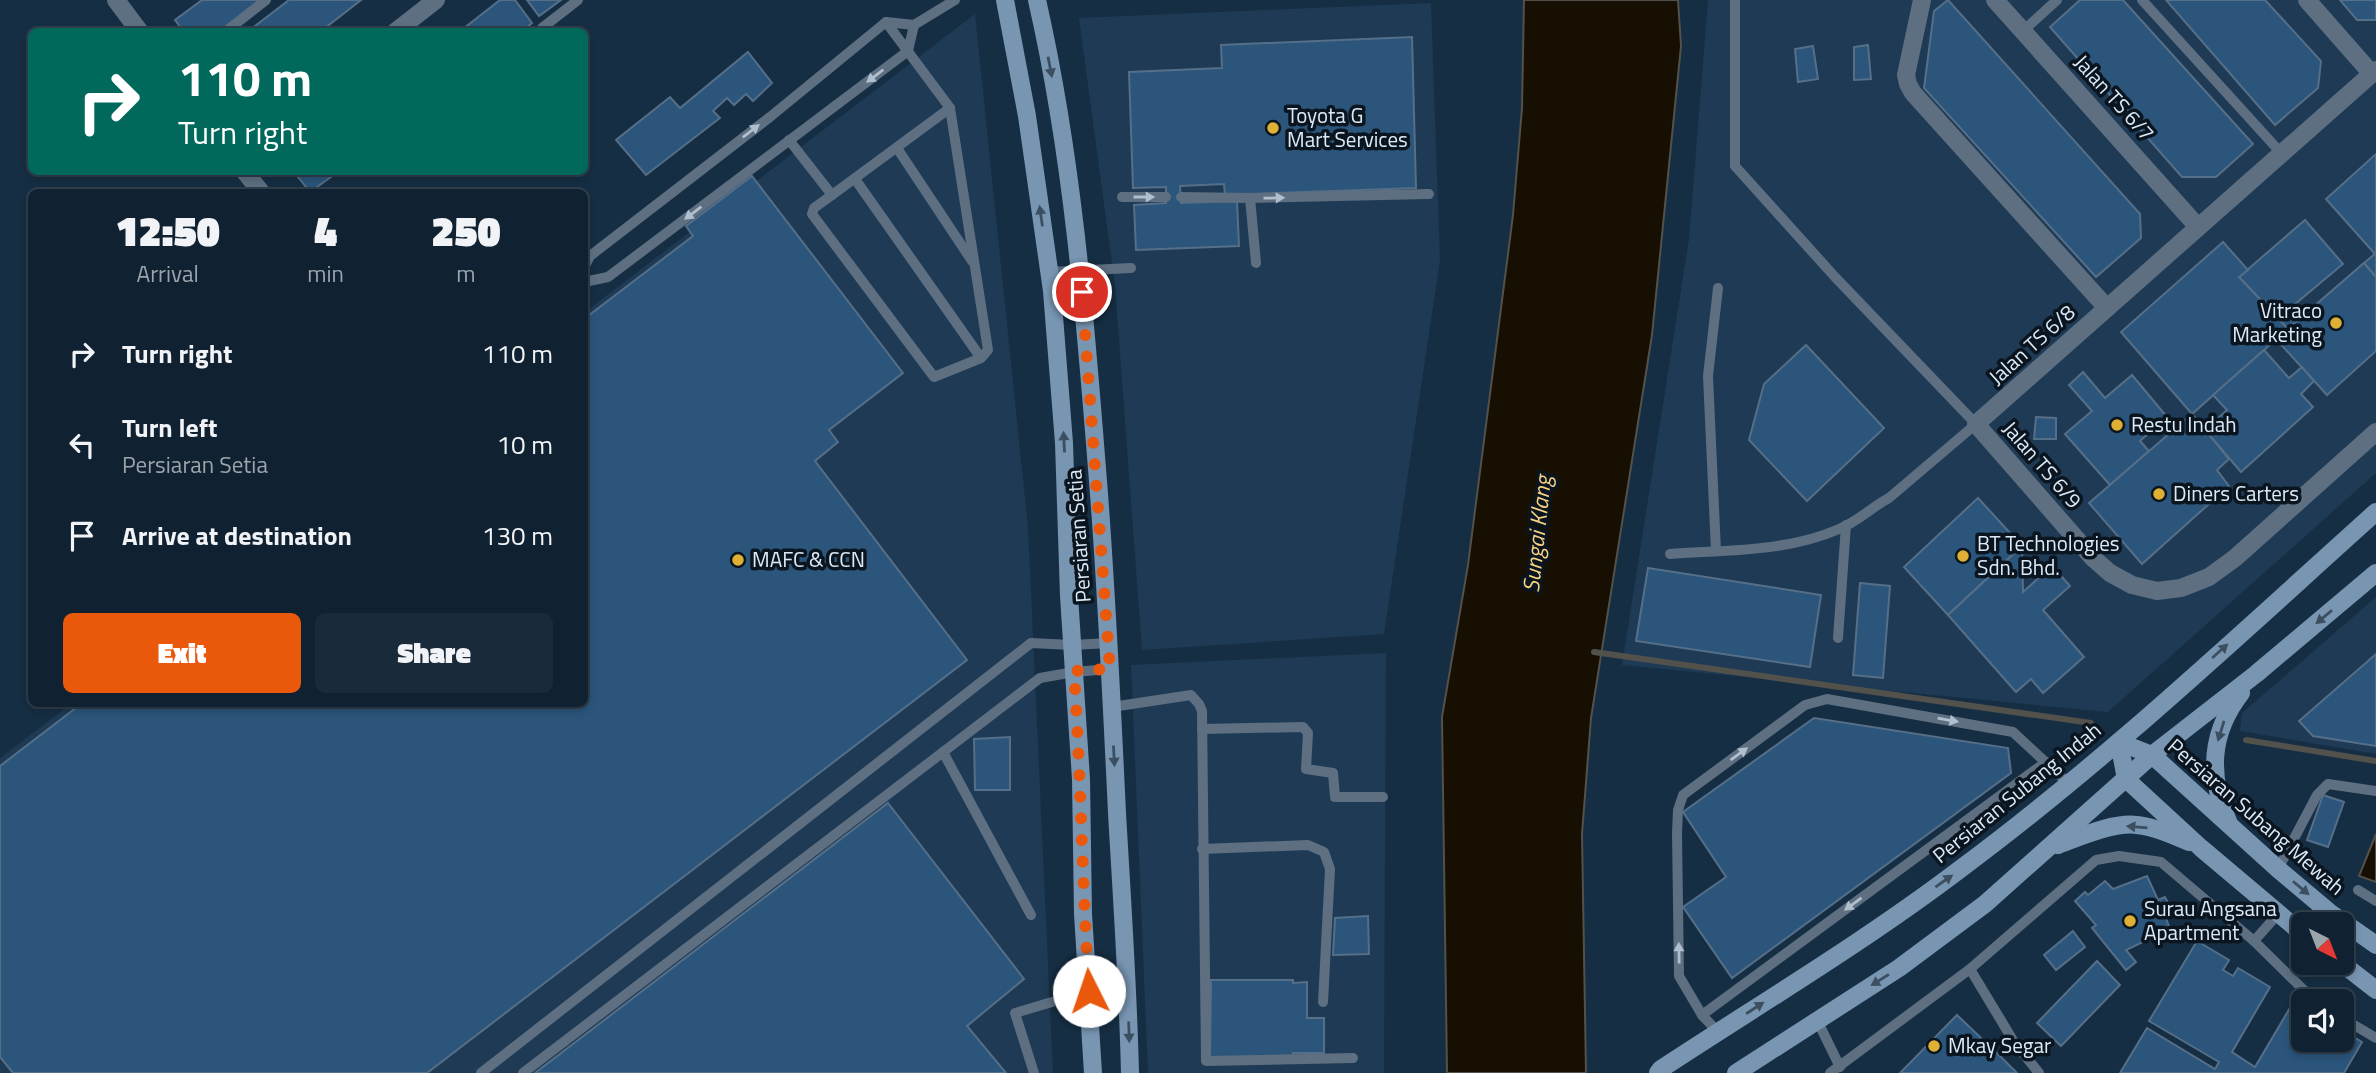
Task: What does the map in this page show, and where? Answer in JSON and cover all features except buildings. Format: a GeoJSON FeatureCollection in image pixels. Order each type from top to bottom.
{"type":"FeatureCollection","features":[{"type":"Feature","properties":{"kind":"main road","name":"Persiaran Setia"},"geometry":{"type":"LineString","coordinates":[[1005,0],[1027,116],[1049,272],[1064,443],[1072,645],[1081,779],[1083,914],[1093,1073]]}},
{"type":"Feature","properties":{"kind":"main road","name":"Persiaran Setia"},"geometry":{"type":"LineString","coordinates":[[1037,0],[1060,117],[1080,270],[1088,357],[1109,643],[1130,1073]]}},
{"type":"Feature","properties":{"kind":"main road","name":"Persiaran Subang Indah"},"geometry":{"type":"LineString","coordinates":[[1658,1073],[1959,871],[2119,742],[2376,512]]}},
{"type":"Feature","properties":{"kind":"main road"},"geometry":{"type":"LineString","coordinates":[[1737,1073],[1899,968],[1985,904],[2152,755],[2256,674],[2376,573]]}},
{"type":"Feature","properties":{"kind":"main road"},"geometry":{"type":"LineString","coordinates":[[2231,827],[2219,800],[2216,778],[2218,731],[2231,705],[2256,674]]}},
{"type":"Feature","properties":{"kind":"main road","name":"Persiaran Subang Mewah"},"geometry":{"type":"LineString","coordinates":[[2119,742],[2152,755],[2278,869],[2329,912],[2376,945]]}},
{"type":"Feature","properties":{"kind":"main road"},"geometry":{"type":"LineString","coordinates":[[2119,742],[2126,779],[2291,924]]}},
{"type":"Feature","properties":{"kind":"main road"},"geometry":{"type":"LineString","coordinates":[[2049,848],[2102,830],[2136,825],[2167,833],[2202,848]]}},
{"type":"Feature","properties":{"kind":"main road"},"geometry":{"type":"LineString","coordinates":[[2354,973],[2376,990]]}},
{"type":"Feature","properties":{"kind":"street"},"geometry":{"type":"LineString","coordinates":[[400,28],[436,0]]}},
{"type":"Feature","properties":{"kind":"street"},"geometry":{"type":"LineString","coordinates":[[1922,0],[1906,75],[1913,93],[2107,308]]}},
{"type":"Feature","properties":{"kind":"street","name":"Jalan TS 6/7"},"geometry":{"type":"LineString","coordinates":[[1995,0],[2198,227]]}},
{"type":"Feature","properties":{"kind":"street"},"geometry":{"type":"LineString","coordinates":[[2307,0],[2374,72]]}},
{"type":"Feature","properties":{"kind":"street"},"geometry":{"type":"LineString","coordinates":[[117,1],[137,28]]}},
{"type":"Feature","properties":{"kind":"street","name":"Jalan TS 6/8"},"geometry":{"type":"LineString","coordinates":[[1976,424],[2374,72]]}},
{"type":"Feature","properties":{"kind":"street"},"geometry":{"type":"LineString","coordinates":[[247,175],[259,189]]}},
{"type":"Feature","properties":{"kind":"street","name":"Jalan TS 6/9"},"geometry":{"type":"LineString","coordinates":[[1976,424],[2093,558],[2110,573],[2132,585],[2157,591],[2181,588],[2209,577],[2235,558],[2376,432]]}},
{"type":"Feature","properties":{"kind":"lane"},"geometry":{"type":"LineString","coordinates":[[230,28],[266,0]]}},
{"type":"Feature","properties":{"kind":"lane"},"geometry":{"type":"LineString","coordinates":[[542,28],[578,0]]}},
{"type":"Feature","properties":{"kind":"lane"},"geometry":{"type":"LineString","coordinates":[[588,260],[886,22],[914,26],[955,0]]}},
{"type":"Feature","properties":{"kind":"lane"},"geometry":{"type":"LineString","coordinates":[[1735,0],[1735,166],[1835,277],[1976,424]]}},
{"type":"Feature","properties":{"kind":"lane"},"geometry":{"type":"LineString","coordinates":[[2023,31],[2057,0]]}},
{"type":"Feature","properties":{"kind":"lane"},"geometry":{"type":"LineString","coordinates":[[2142,0],[2281,154]]}},
{"type":"Feature","properties":{"kind":"lane"},"geometry":{"type":"LineString","coordinates":[[886,22],[950,108],[988,351],[981,358],[933,377],[813,214],[814,208],[950,108]]}},
{"type":"Feature","properties":{"kind":"lane"},"geometry":{"type":"LineString","coordinates":[[588,281],[608,277],[908,51],[914,26]]}},
{"type":"Feature","properties":{"kind":"lane"},"geometry":{"type":"LineString","coordinates":[[789,140],[832,195]]}},
{"type":"Feature","properties":{"kind":"lane"},"geometry":{"type":"LineString","coordinates":[[897,148],[974,265]]}},
{"type":"Feature","properties":{"kind":"lane"},"geometry":{"type":"LineString","coordinates":[[855,179],[981,358]]}},
{"type":"Feature","properties":{"kind":"lane"},"geometry":{"type":"LineString","coordinates":[[1181,197],[1429,194]]}},
{"type":"Feature","properties":{"kind":"lane"},"geometry":{"type":"LineString","coordinates":[[1122,197],[1166,197]]}},
{"type":"Feature","properties":{"kind":"lane"},"geometry":{"type":"LineString","coordinates":[[1250,198],[1256,263]]}},
{"type":"Feature","properties":{"kind":"lane"},"geometry":{"type":"LineString","coordinates":[[1049,272],[1131,268]]}},
{"type":"Feature","properties":{"kind":"lane"},"geometry":{"type":"LineString","coordinates":[[1716,551],[1708,376],[1718,288]]}},
{"type":"Feature","properties":{"kind":"lane","name":"Jalan TS 6/8"},"geometry":{"type":"LineString","coordinates":[[1670,554],[1796,543],[1846,525],[1889,498],[1976,424]]}},
{"type":"Feature","properties":{"kind":"lane"},"geometry":{"type":"LineString","coordinates":[[1838,638],[1846,525]]}},
{"type":"Feature","properties":{"kind":"lane"},"geometry":{"type":"LineString","coordinates":[[481,1073],[1031,643],[1109,643]]}},
{"type":"Feature","properties":{"kind":"lane"},"geometry":{"type":"LineString","coordinates":[[523,1073],[1040,678],[1074,671],[1110,669]]}},
{"type":"Feature","properties":{"kind":"lane"},"geometry":{"type":"LineString","coordinates":[[1112,707],[1191,695],[1202,711],[1206,1060],[1353,1058]]}},
{"type":"Feature","properties":{"kind":"lane"},"geometry":{"type":"LineString","coordinates":[[1718,1032],[1702,1015],[1682,982],[1679,969],[1678,810],[1683,795],[1805,705],[1827,699],[2013,732],[2069,785]]}},
{"type":"Feature","properties":{"kind":"lane"},"geometry":{"type":"LineString","coordinates":[[1202,729],[1303,727],[1308,733],[1306,769],[1333,773],[1335,797],[1383,797]]}},
{"type":"Feature","properties":{"kind":"lane"},"geometry":{"type":"LineString","coordinates":[[943,752],[1031,915]]}},
{"type":"Feature","properties":{"kind":"lane"},"geometry":{"type":"LineString","coordinates":[[1702,1015],[2046,762]]}},
{"type":"Feature","properties":{"kind":"lane"},"geometry":{"type":"LineString","coordinates":[[2278,869],[2316,795],[2328,784],[2376,791]]}},
{"type":"Feature","properties":{"kind":"lane"},"geometry":{"type":"LineString","coordinates":[[1202,849],[1308,845],[1324,852],[1330,869],[1323,1002]]}},
{"type":"Feature","properties":{"kind":"lane"},"geometry":{"type":"LineString","coordinates":[[1830,1073],[1970,969],[2096,859],[2119,856],[2161,862],[2254,941],[2303,989]]}},
{"type":"Feature","properties":{"kind":"lane"},"geometry":{"type":"LineString","coordinates":[[2358,890],[2376,901]]}},
{"type":"Feature","properties":{"kind":"lane"},"geometry":{"type":"LineString","coordinates":[[2254,941],[2278,914]]}},
{"type":"Feature","properties":{"kind":"lane"},"geometry":{"type":"LineString","coordinates":[[1970,969],[2014,1042],[2039,1073]]}},
{"type":"Feature","properties":{"kind":"lane"},"geometry":{"type":"LineString","coordinates":[[1034,1073],[1015,1013],[1089,991],[1128,991]]}},
{"type":"Feature","properties":{"kind":"lane"},"geometry":{"type":"LineString","coordinates":[[1817,1020],[1840,1067]]}},
{"type":"Feature","properties":{"kind":"lane"},"geometry":{"type":"LineString","coordinates":[[2354,1025],[2376,1038]]}},
{"type":"Feature","properties":{"kind":"shaded area"},"geometry":{"type":"Polygon","coordinates":[[[1708,0],[2376,0],[2376,473],[2108,712],[1622,665],[1689,239],[1708,0]]]}},
{"type":"Feature","properties":{"kind":"shaded area"},"geometry":{"type":"Polygon","coordinates":[[[1431,3],[1440,260],[1384,634],[1142,650],[1115,286],[1079,18],[1431,3]]]}},
{"type":"Feature","properties":{"kind":"shaded area","name":"MAFC & CCN"},"geometry":{"type":"Polygon","coordinates":[[[975,14],[1028,527],[1053,1073],[0,1073],[0,758],[67,707],[588,707],[588,310],[975,14]]]}},
{"type":"Feature","properties":{"kind":"shaded area"},"geometry":{"type":"Polygon","coordinates":[[[2376,597],[2376,754],[2240,731],[2242,713],[2376,597]]]}},
{"type":"Feature","properties":{"kind":"shaded area"},"geometry":{"type":"Polygon","coordinates":[[[1386,653],[1384,1073],[1148,1073],[1131,665],[1386,653]]]}},
{"type":"Feature","properties":{"kind":"water","name":"Sungai Klang"},"geometry":{"type":"Polygon","coordinates":[[[1524,0],[1678,0],[1681,46],[1652,335],[1591,718],[1582,834],[1586,1073],[1447,1073],[1442,717],[1468,565],[1513,215],[1522,108],[1524,0]]]}},
{"type":"Feature","properties":{"kind":"water"},"geometry":{"type":"Polygon","coordinates":[[[2376,834],[2376,882],[2359,876],[2376,834]]]}},
{"type":"Feature","properties":{"kind":"waterway"},"geometry":{"type":"LineString","coordinates":[[1594,652],[2091,723]]}},
{"type":"Feature","properties":{"kind":"waterway"},"geometry":{"type":"LineString","coordinates":[[2246,740],[2376,761]]}},
{"type":"Feature","properties":{"kind":"place","name":"Toyota G Mart Services"},"geometry":{"type":"Point","coordinates":[1273,128]}},
{"type":"Feature","properties":{"kind":"place","name":"Vitraco Marketing"},"geometry":{"type":"Point","coordinates":[2336,323]}},
{"type":"Feature","properties":{"kind":"place","name":"Restu Indah"},"geometry":{"type":"Point","coordinates":[2117,425]}},
{"type":"Feature","properties":{"kind":"place","name":"Diners Carters"},"geometry":{"type":"Point","coordinates":[2159,494]}},
{"type":"Feature","properties":{"kind":"place","name":"BT Technologies Sdn. Bhd."},"geometry":{"type":"Point","coordinates":[1963,556]}},
{"type":"Feature","properties":{"kind":"place","name":"MAFC & CCN"},"geometry":{"type":"Point","coordinates":[738,560]}},
{"type":"Feature","properties":{"kind":"place","name":"Surau Angsana Apartment"},"geometry":{"type":"Point","coordinates":[2130,921]}},
{"type":"Feature","properties":{"kind":"place","name":"Mkay Segar"},"geometry":{"type":"Point","coordinates":[1934,1046]}},
{"type":"Feature","properties":{"kind":"route"},"geometry":{"type":"LineString","coordinates":[[1082,292],[1110,669],[1074,671],[1081,779],[1083,914],[1089,991]]}}]}
